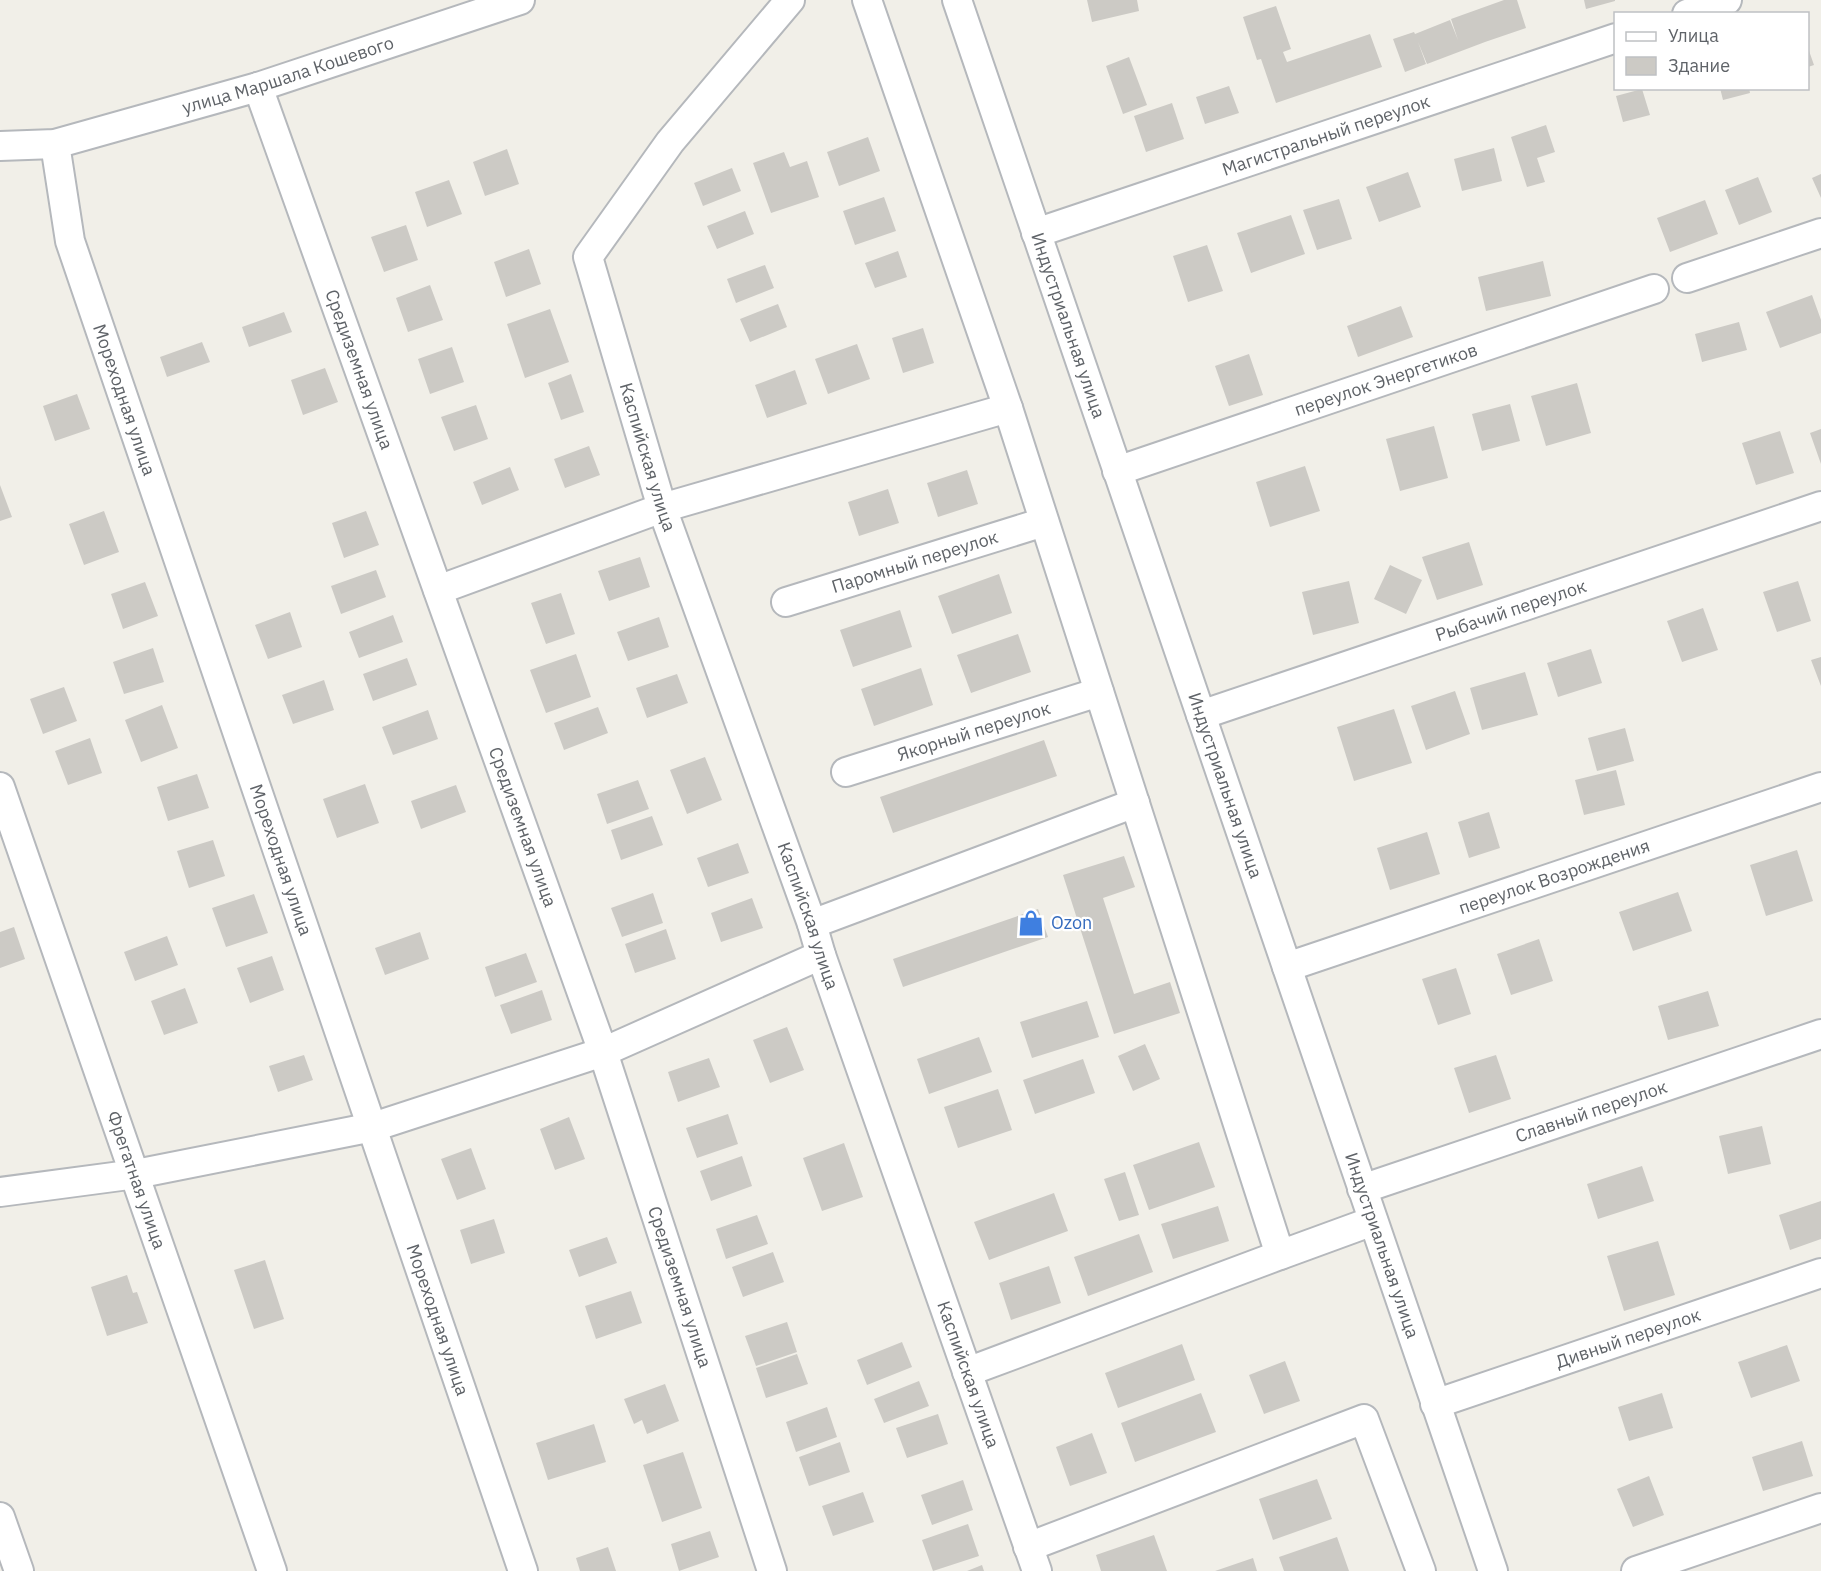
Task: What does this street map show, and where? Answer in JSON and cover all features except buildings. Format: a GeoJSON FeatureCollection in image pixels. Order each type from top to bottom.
{"type":"FeatureCollection","features":[{"type":"Feature","properties":{"kind":"street","name":"улица Маршала Кошевого"},"geometry":{"type":"LineString","coordinates":[[0,146],[56,144],[258,87],[520,0]]}},
{"type":"Feature","properties":{"kind":"street","name":"Каспийская улица"},"geometry":{"type":"LineString","coordinates":[[790,0],[670,142],[588,257],[662,508],[812,924],[1032,1559]]}},
{"type":"Feature","properties":{"kind":"street"},"geometry":{"type":"LineString","coordinates":[[867,0],[1008,408],[1280,1255]]}},
{"type":"Feature","properties":{"kind":"street","name":"Индустриальная улица"},"geometry":{"type":"LineString","coordinates":[[957,0],[1493,1571]]}},
{"type":"Feature","properties":{"kind":"street"},"geometry":{"type":"LineString","coordinates":[[1694,12],[1727,0]]}},
{"type":"Feature","properties":{"kind":"street","name":"Магистральный переулок"},"geometry":{"type":"LineString","coordinates":[[1036,233],[1614,39]]}},
{"type":"Feature","properties":{"kind":"street","name":"Средиземная улица"},"geometry":{"type":"LineString","coordinates":[[258,87],[603,1052],[772,1571]]}},
{"type":"Feature","properties":{"kind":"street","name":"Мореходная улица"},"geometry":{"type":"LineString","coordinates":[[56,144],[70,242],[523,1571]]}},
{"type":"Feature","properties":{"kind":"street"},"geometry":{"type":"LineString","coordinates":[[1687,278],[1821,233]]}},
{"type":"Feature","properties":{"kind":"street","name":"переулок Энергетиков"},"geometry":{"type":"LineString","coordinates":[[1117,471],[1654,289]]}},
{"type":"Feature","properties":{"kind":"street"},"geometry":{"type":"LineString","coordinates":[[438,590],[662,508],[1008,408]]}},
{"type":"Feature","properties":{"kind":"street","name":"Рыбачий переулок"},"geometry":{"type":"LineString","coordinates":[[1201,715],[1821,506]]}},
{"type":"Feature","properties":{"kind":"street","name":"Паромный переулок"},"geometry":{"type":"LineString","coordinates":[[786,602],[1044,522]]}},
{"type":"Feature","properties":{"kind":"street","name":"Якорный переулок"},"geometry":{"type":"LineString","coordinates":[[846,772],[1099,692]]}},
{"type":"Feature","properties":{"kind":"street","name":"Фрегатная улица"},"geometry":{"type":"LineString","coordinates":[[0,787],[272,1571]]}},
{"type":"Feature","properties":{"kind":"street","name":"переулок Возрождения"},"geometry":{"type":"LineString","coordinates":[[1287,967],[1821,787]]}},
{"type":"Feature","properties":{"kind":"street"},"geometry":{"type":"LineString","coordinates":[[812,924],[1135,803]]}},
{"type":"Feature","properties":{"kind":"street"},"geometry":{"type":"LineString","coordinates":[[0,1192],[136,1174],[373,1127],[603,1052],[821,955]]}},
{"type":"Feature","properties":{"kind":"street","name":"Славный переулок"},"geometry":{"type":"LineString","coordinates":[[1362,1190],[1821,1034]]}},
{"type":"Feature","properties":{"kind":"street"},"geometry":{"type":"LineString","coordinates":[[967,1372],[1373,1221]]}},
{"type":"Feature","properties":{"kind":"street","name":"Дивный переулок"},"geometry":{"type":"LineString","coordinates":[[1435,1404],[1821,1273]]}},
{"type":"Feature","properties":{"kind":"street"},"geometry":{"type":"LineString","coordinates":[[1032,1559],[1364,1419],[1421,1571]]}},
{"type":"Feature","properties":{"kind":"street"},"geometry":{"type":"LineString","coordinates":[[1636,1571],[1821,1508]]}},
{"type":"Feature","properties":{"kind":"street"},"geometry":{"type":"LineString","coordinates":[[0,1516],[19,1571]]}},
{"type":"Feature","properties":{"kind":"place","name":"Ozon"},"geometry":{"type":"Point","coordinates":[1031,923]}}]}
